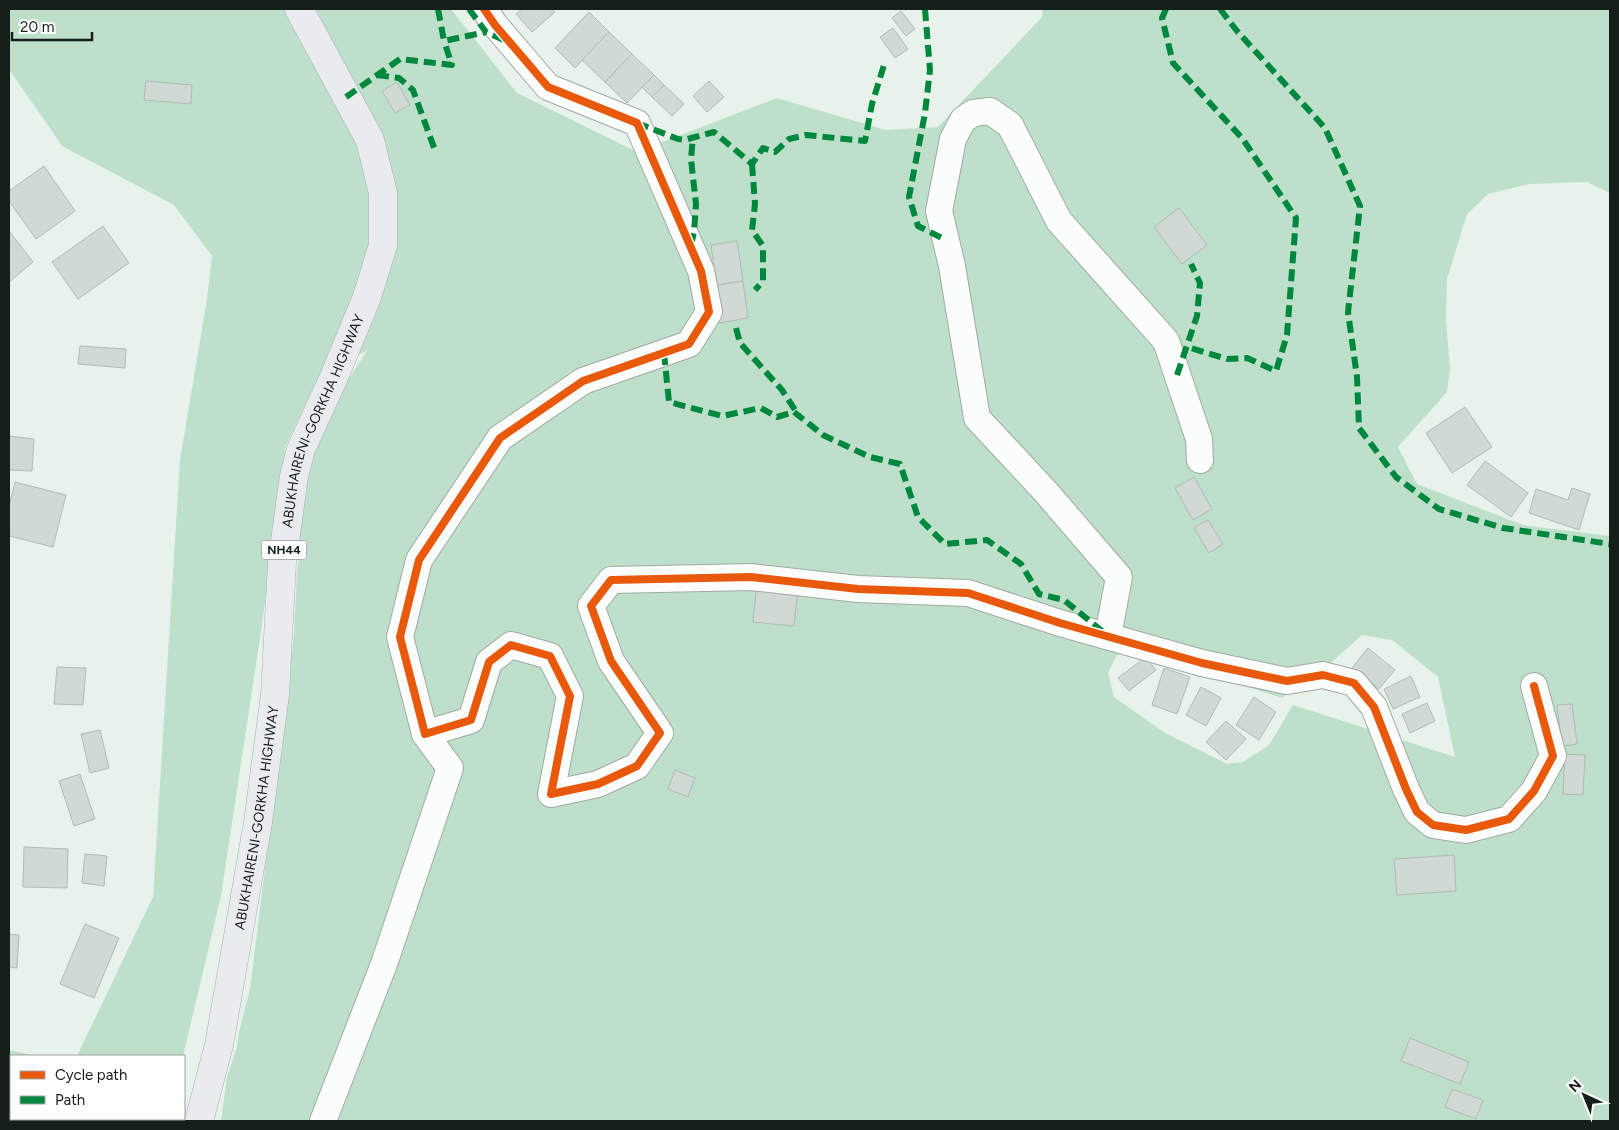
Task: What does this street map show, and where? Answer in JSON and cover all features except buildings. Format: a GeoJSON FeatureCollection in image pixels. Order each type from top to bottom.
{"type":"FeatureCollection","features":[{"type":"Feature","properties":{"kind":"main road","name":"ABUKHAIRENI-GORKHA HIGHWAY"},"geometry":{"type":"LineString","coordinates":[[199,1121],[219,1045],[258,822],[275,694],[282,563],[294,476],[301,449],[367,297],[383,246],[383,193],[370,140],[299,9]]}},
{"type":"Feature","properties":{"kind":"street"},"geometry":{"type":"LineString","coordinates":[[323,1121],[384,964],[450,768],[426,734],[400,637],[419,560],[500,438],[583,381],[690,344],[709,312],[701,271],[637,123],[548,88],[484,9]]}},
{"type":"Feature","properties":{"kind":"street"},"geometry":{"type":"LineString","coordinates":[[1108,636],[1119,578],[1045,491],[977,418],[952,266],[939,211],[953,138],[963,120],[973,113],[990,111],[1010,124],[1059,221],[1166,341],[1199,439],[1200,460]]}},
{"type":"Feature","properties":{"kind":"street"},"geometry":{"type":"LineString","coordinates":[[426,734],[471,720],[489,662],[511,645],[550,656],[570,696],[551,794],[598,784],[637,766],[660,733],[611,660],[591,606],[611,580],[751,577],[858,589],[968,593],[1060,623],[1202,663],[1287,681],[1324,675],[1354,683],[1374,707],[1417,812],[1433,825],[1466,830],[1509,819],[1534,791],[1553,756],[1534,686]]}},
{"type":"Feature","properties":{"kind":"green space"},"geometry":{"type":"Polygon","coordinates":[[[9,9],[451,9],[517,93],[637,152],[777,98],[886,130],[938,127],[1042,17],[1043,9],[1610,9],[1610,193],[1587,182],[1529,184],[1488,194],[1467,214],[1447,279],[1446,320],[1450,369],[1447,392],[1398,447],[1417,484],[1523,525],[1610,536],[1610,1121],[221,1121],[227,1077],[237,1047],[250,989],[294,635],[297,571],[301,544],[296,534],[309,439],[367,351],[322,370],[286,445],[261,631],[221,896],[183,1055],[77,1055],[153,897],[180,460],[207,299],[212,256],[174,205],[62,146],[9,69],[9,9]],[[1362,635],[1324,669],[1282,698],[1134,650],[1117,655],[1108,673],[1114,697],[1165,733],[1227,764],[1243,762],[1269,745],[1293,705],[1455,757],[1438,677],[1392,640],[1362,635]]]}},
{"type":"Feature","properties":{"kind":"green space"},"geometry":{"type":"Polygon","coordinates":[[[9,1050],[32,1055],[10,1055],[10,1120],[167,1120],[167,1121],[9,1121],[9,1050]]]}},
{"type":"Feature","properties":{"kind":"marked path"},"geometry":{"type":"LineString","coordinates":[[438,9],[444,41],[486,32]]}},
{"type":"Feature","properties":{"kind":"marked path"},"geometry":{"type":"LineString","coordinates":[[469,9],[486,32],[506,41]]}},
{"type":"Feature","properties":{"kind":"marked path"},"geometry":{"type":"LineString","coordinates":[[925,9],[930,70],[925,113],[909,197],[918,226],[946,240]]}},
{"type":"Feature","properties":{"kind":"marked path"},"geometry":{"type":"LineString","coordinates":[[1166,9],[1162,18],[1173,63],[1242,138],[1296,218],[1287,335],[1276,371],[1247,358],[1227,359],[1187,347]]}},
{"type":"Feature","properties":{"kind":"marked path"},"geometry":{"type":"LineString","coordinates":[[1220,9],[1237,31],[1325,128],[1360,206],[1348,312],[1357,377],[1359,428],[1396,477],[1439,509],[1503,528],[1610,544]]}},
{"type":"Feature","properties":{"kind":"marked path"},"geometry":{"type":"LineString","coordinates":[[346,97],[400,59],[452,65],[444,41]]}},
{"type":"Feature","properties":{"kind":"marked path"},"geometry":{"type":"LineString","coordinates":[[637,123],[684,140],[714,132],[752,164],[763,148],[775,152],[789,139],[806,135],[865,141],[872,104],[884,65]]}},
{"type":"Feature","properties":{"kind":"marked path"},"geometry":{"type":"LineString","coordinates":[[377,75],[399,78],[413,90],[436,153]]}},
{"type":"Feature","properties":{"kind":"marked path"},"geometry":{"type":"LineString","coordinates":[[691,245],[696,204],[691,159],[693,136]]}},
{"type":"Feature","properties":{"kind":"marked path"},"geometry":{"type":"LineString","coordinates":[[752,164],[755,204],[752,230],[763,246],[763,281],[755,290]]}},
{"type":"Feature","properties":{"kind":"marked path"},"geometry":{"type":"LineString","coordinates":[[1177,375],[1197,316],[1200,283],[1191,264]]}},
{"type":"Feature","properties":{"kind":"marked path"},"geometry":{"type":"LineString","coordinates":[[736,328],[740,343],[782,390],[799,416]]}},
{"type":"Feature","properties":{"kind":"marked path"},"geometry":{"type":"LineString","coordinates":[[664,353],[669,402],[722,416],[761,408],[777,417],[794,412],[823,435],[870,457],[900,464],[918,517],[945,544],[987,540],[1021,564],[1039,594],[1064,600],[1102,631]]}},
{"type":"Feature","properties":{"kind":"cycle path"},"geometry":{"type":"LineString","coordinates":[[484,9],[495,25],[548,87],[637,123],[701,271],[709,312],[689,344],[583,381],[500,438],[419,560],[400,637],[425,734],[471,720],[489,662],[511,645],[550,656],[570,696],[551,794],[598,784],[637,766],[660,733],[611,661],[591,606],[611,580],[751,577],[858,589],[968,593],[1060,623],[1202,663],[1287,681],[1323,675],[1354,683],[1374,707],[1417,812],[1433,825],[1466,830],[1509,819],[1534,791],[1553,756],[1534,686]]}}]}
